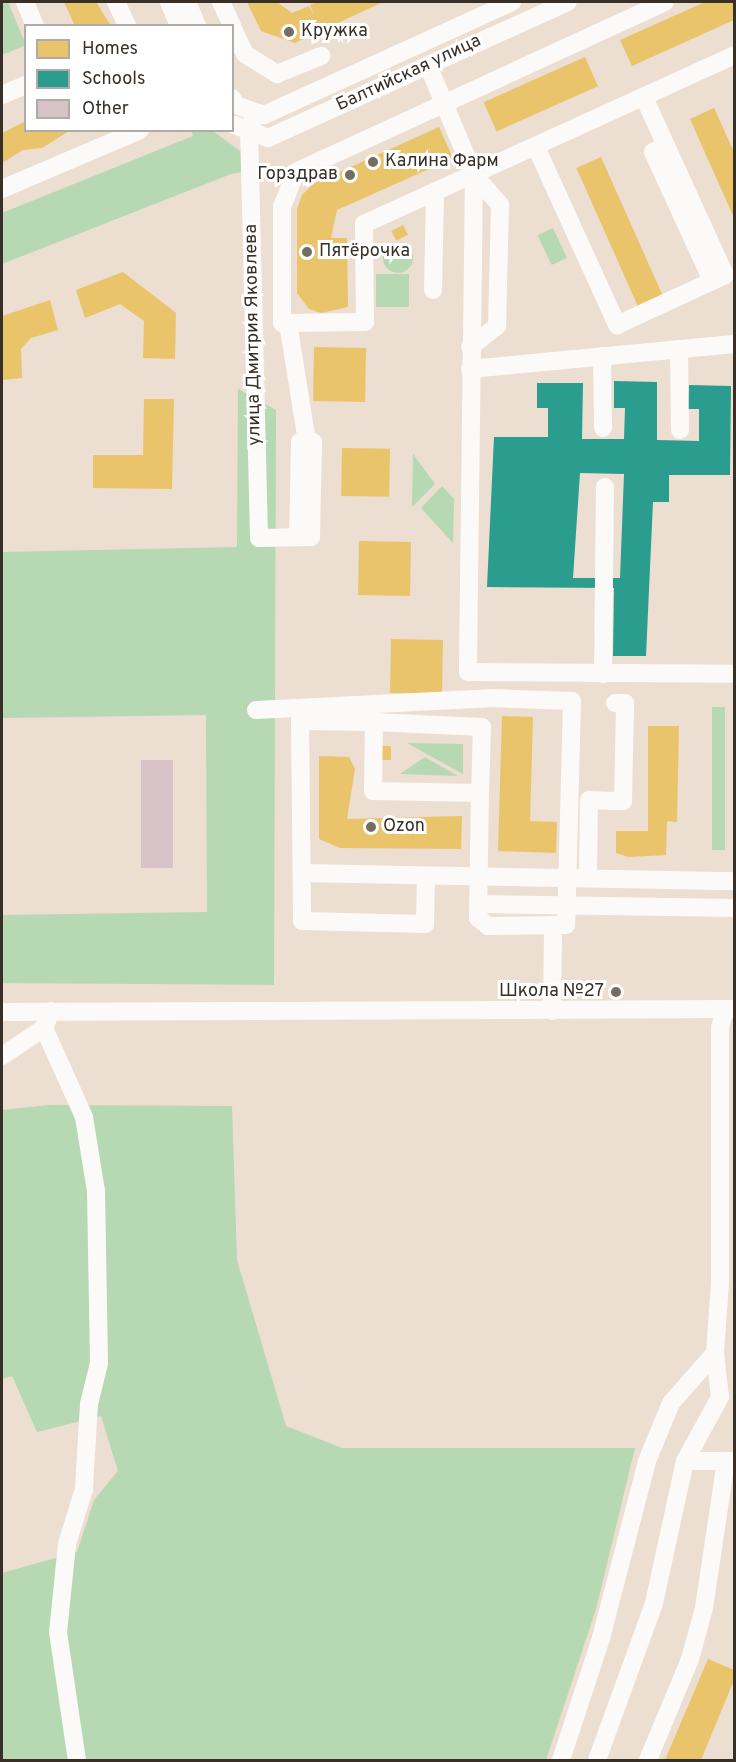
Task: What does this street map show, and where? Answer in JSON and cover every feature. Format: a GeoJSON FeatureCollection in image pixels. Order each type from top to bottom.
{"type":"FeatureCollection","features":[{"type":"Feature","properties":{"kind":"street"},"geometry":{"type":"LineString","coordinates":[[25,2],[34,24]]}},
{"type":"Feature","properties":{"kind":"street"},"geometry":{"type":"LineString","coordinates":[[116,2],[126,24]]}},
{"type":"Feature","properties":{"kind":"street"},"geometry":{"type":"LineString","coordinates":[[169,2],[178,24]]}},
{"type":"Feature","properties":{"kind":"street"},"geometry":{"type":"LineString","coordinates":[[187,2],[196,24]]}},
{"type":"Feature","properties":{"kind":"street"},"geometry":{"type":"LineString","coordinates":[[221,2],[231,24]]}},
{"type":"Feature","properties":{"kind":"street","name":"Балтийская улица"},"geometry":{"type":"LineString","coordinates":[[256,114],[276,111],[512,2]]}},
{"type":"Feature","properties":{"kind":"street","name":"Балтийская улица"},"geometry":{"type":"LineString","coordinates":[[249,132],[276,135],[568,2]]}},
{"type":"Feature","properties":{"kind":"street"},"geometry":{"type":"LineString","coordinates":[[665,2],[297,172],[282,206],[282,323],[365,322],[364,224],[735,55]]}},
{"type":"Feature","properties":{"kind":"street"},"geometry":{"type":"LineString","coordinates":[[234,31],[244,54],[277,74],[321,56]]}},
{"type":"Feature","properties":{"kind":"street"},"geometry":{"type":"LineString","coordinates":[[428,65],[474,175],[500,205],[497,326],[470,347]]}},
{"type":"Feature","properties":{"kind":"street"},"geometry":{"type":"LineString","coordinates":[[2,95],[24,86]]}},
{"type":"Feature","properties":{"kind":"street"},"geometry":{"type":"LineString","coordinates":[[536,147],[617,325],[725,275],[644,97]]}},
{"type":"Feature","properties":{"kind":"street"},"geometry":{"type":"LineString","coordinates":[[234,99],[256,114],[249,132],[234,125]]}},
{"type":"Feature","properties":{"kind":"street"},"geometry":{"type":"LineString","coordinates":[[2,189],[135,132]]}},
{"type":"Feature","properties":{"kind":"street","name":"улица Дмитрия Яковлева"},"geometry":{"type":"LineString","coordinates":[[249,132],[259,538],[311,537],[313,442],[307,442],[288,323]]}},
{"type":"Feature","properties":{"kind":"street"},"geometry":{"type":"LineString","coordinates":[[474,175],[470,347],[468,672],[735,674]]}},
{"type":"Feature","properties":{"kind":"street"},"geometry":{"type":"LineString","coordinates":[[433,290],[435,192]]}},
{"type":"Feature","properties":{"kind":"street"},"geometry":{"type":"LineString","coordinates":[[470,369],[735,344]]}},
{"type":"Feature","properties":{"kind":"street"},"geometry":{"type":"LineString","coordinates":[[679,349],[680,430]]}},
{"type":"Feature","properties":{"kind":"street"},"geometry":{"type":"LineString","coordinates":[[602,356],[603,428]]}},
{"type":"Feature","properties":{"kind":"street"},"geometry":{"type":"LineString","coordinates":[[603,674],[605,487]]}},
{"type":"Feature","properties":{"kind":"street"},"geometry":{"type":"LineString","coordinates":[[256,710],[490,698],[572,701],[566,925],[488,926],[478,918],[482,727],[300,721],[303,921],[425,924],[426,876]]}},
{"type":"Feature","properties":{"kind":"street"},"geometry":{"type":"LineString","coordinates":[[588,877],[590,800],[623,801],[625,703],[615,703]]}},
{"type":"Feature","properties":{"kind":"street"},"geometry":{"type":"LineString","coordinates":[[374,722],[373,791],[480,793]]}},
{"type":"Feature","properties":{"kind":"street"},"geometry":{"type":"LineString","coordinates":[[302,873],[735,881]]}},
{"type":"Feature","properties":{"kind":"street"},"geometry":{"type":"LineString","coordinates":[[478,904],[735,908]]}},
{"type":"Feature","properties":{"kind":"street"},"geometry":{"type":"LineString","coordinates":[[552,1011],[553,925]]}},
{"type":"Feature","properties":{"kind":"street"},"geometry":{"type":"LineString","coordinates":[[2,1012],[48,1020],[730,1009],[720,1028],[721,1166],[715,1353],[720,1397],[686,1461],[654,1603],[597,1761]]}},
{"type":"Feature","properties":{"kind":"street"},"geometry":{"type":"LineString","coordinates":[[2,1056],[48,1020]]}},
{"type":"Feature","properties":{"kind":"street"},"geometry":{"type":"LineString","coordinates":[[48,1020],[84,1117],[96,1191],[99,1363],[89,1404],[84,1490],[67,1544],[58,1632],[77,1761]]}},
{"type":"Feature","properties":{"kind":"street"},"geometry":{"type":"LineString","coordinates":[[721,1166],[735,1188]]}},
{"type":"Feature","properties":{"kind":"street"},"geometry":{"type":"LineString","coordinates":[[561,1761],[604,1626],[647,1461],[671,1403],[715,1353]]}},
{"type":"Feature","properties":{"kind":"street"},"geometry":{"type":"LineString","coordinates":[[648,1761],[690,1659],[704,1608],[730,1461],[686,1461]]}},
{"type":"Feature","properties":{"kind":"green space"},"geometry":{"type":"Polygon","coordinates":[[[2,2],[8,2],[24,40],[24,46],[2,55],[2,2]]]}},
{"type":"Feature","properties":{"kind":"green space"},"geometry":{"type":"Polygon","coordinates":[[[191,132],[214,132],[240,151],[257,155],[261,169],[231,174],[2,264],[2,213],[193,136],[191,132]]]}},
{"type":"Feature","properties":{"kind":"green space"},"geometry":{"type":"Polygon","coordinates":[[[553,228],[567,258],[552,265],[538,235],[553,228]]]}},
{"type":"Feature","properties":{"kind":"green space"},"geometry":{"type":"Polygon","coordinates":[[[398,243],[404,244],[412,252],[412,264],[404,272],[398,273],[392,272],[384,264],[383,258],[384,252],[392,244],[398,243]]]}},
{"type":"Feature","properties":{"kind":"green space"},"geometry":{"type":"Polygon","coordinates":[[[376,274],[409,274],[409,307],[376,307],[376,274]]]}},
{"type":"Feature","properties":{"kind":"green space"},"geometry":{"type":"Polygon","coordinates":[[[238,389],[276,410],[274,985],[2,983],[2,915],[207,912],[206,715],[2,718],[2,552],[237,547],[238,389]]]}},
{"type":"Feature","properties":{"kind":"green space"},"geometry":{"type":"Polygon","coordinates":[[[413,454],[435,484],[412,507],[413,454]]]}},
{"type":"Feature","properties":{"kind":"green space"},"geometry":{"type":"Polygon","coordinates":[[[442,486],[454,499],[453,543],[421,508],[442,486]]]}},
{"type":"Feature","properties":{"kind":"green space"},"geometry":{"type":"Polygon","coordinates":[[[712,707],[725,707],[725,850],[712,850],[712,707]]]}},
{"type":"Feature","properties":{"kind":"green space"},"geometry":{"type":"Polygon","coordinates":[[[407,743],[463,744],[463,774],[407,743]]]}},
{"type":"Feature","properties":{"kind":"green space"},"geometry":{"type":"Polygon","coordinates":[[[425,757],[458,776],[400,774],[425,757]]]}},
{"type":"Feature","properties":{"kind":"green space"},"geometry":{"type":"Polygon","coordinates":[[[50,1105],[232,1106],[237,1260],[286,1426],[342,1448],[635,1448],[596,1609],[546,1760],[2,1760],[2,1573],[77,1552],[94,1500],[118,1471],[101,1416],[37,1432],[12,1376],[2,1379],[2,1110],[50,1105]]]}},
{"type":"Feature","properties":{"kind":"building: Homes"},"geometry":{"type":"Polygon","coordinates":[[[64,2],[96,2],[110,24],[74,24],[64,2]]]}},
{"type":"Feature","properties":{"kind":"building: Homes"},"geometry":{"type":"Polygon","coordinates":[[[247,2],[277,2],[292,13],[309,6],[314,16],[310,5],[317,2],[383,2],[295,43],[261,31],[247,2]]]}},
{"type":"Feature","properties":{"kind":"building: Homes"},"geometry":{"type":"Polygon","coordinates":[[[705,2],[734,2],[734,20],[632,66],[620,40],[705,2]]]}},
{"type":"Feature","properties":{"kind":"building: Homes"},"geometry":{"type":"Polygon","coordinates":[[[585,57],[598,86],[497,131],[484,102],[585,57]]]}},
{"type":"Feature","properties":{"kind":"building: Homes"},"geometry":{"type":"Polygon","coordinates":[[[714,108],[734,152],[734,218],[690,119],[714,108]]]}},
{"type":"Feature","properties":{"kind":"building: Homes"},"geometry":{"type":"Polygon","coordinates":[[[24,122],[24,132],[67,132],[42,148],[23,150],[2,163],[2,133],[24,122]]]}},
{"type":"Feature","properties":{"kind":"building: Homes"},"geometry":{"type":"Polygon","coordinates":[[[439,127],[452,156],[447,161],[337,210],[331,238],[347,238],[348,307],[321,313],[309,309],[297,293],[297,209],[302,195],[313,184],[439,127]]]}},
{"type":"Feature","properties":{"kind":"building: Homes"},"geometry":{"type":"Polygon","coordinates":[[[601,157],[662,295],[638,306],[576,168],[601,157]]]}},
{"type":"Feature","properties":{"kind":"building: Homes"},"geometry":{"type":"Polygon","coordinates":[[[403,225],[408,235],[396,241],[391,231],[403,225]]]}},
{"type":"Feature","properties":{"kind":"building: Homes"},"geometry":{"type":"Polygon","coordinates":[[[123,272],[176,313],[175,359],[143,358],[144,321],[120,304],[85,318],[76,290],[123,272]]]}},
{"type":"Feature","properties":{"kind":"building: Homes"},"geometry":{"type":"Polygon","coordinates":[[[50,300],[58,330],[31,338],[21,349],[22,378],[2,380],[2,316],[50,300]]]}},
{"type":"Feature","properties":{"kind":"building: Homes"},"geometry":{"type":"Polygon","coordinates":[[[314,347],[366,348],[365,402],[313,401],[314,347]]]}},
{"type":"Feature","properties":{"kind":"building: Homes"},"geometry":{"type":"Polygon","coordinates":[[[144,399],[174,399],[172,489],[93,488],[93,455],[143,455],[144,399]]]}},
{"type":"Feature","properties":{"kind":"building: Homes"},"geometry":{"type":"Polygon","coordinates":[[[342,448],[390,449],[389,497],[341,496],[342,448]]]}},
{"type":"Feature","properties":{"kind":"building: Homes"},"geometry":{"type":"Polygon","coordinates":[[[359,541],[411,542],[410,596],[358,595],[359,541]]]}},
{"type":"Feature","properties":{"kind":"building: Homes"},"geometry":{"type":"Polygon","coordinates":[[[391,639],[443,640],[442,694],[390,693],[391,639]]]}},
{"type":"Feature","properties":{"kind":"building: Homes"},"geometry":{"type":"Polygon","coordinates":[[[502,716],[533,717],[530,821],[557,822],[556,853],[498,851],[502,716]]]}},
{"type":"Feature","properties":{"kind":"building: Homes"},"geometry":{"type":"Polygon","coordinates":[[[648,726],[679,726],[677,822],[667,821],[666,855],[629,857],[616,853],[616,831],[648,831],[648,726]]]}},
{"type":"Feature","properties":{"kind":"building: Homes"},"geometry":{"type":"Polygon","coordinates":[[[381,746],[391,746],[391,760],[381,760],[381,746]]]}},
{"type":"Feature","properties":{"kind":"building: Homes"},"geometry":{"type":"Polygon","coordinates":[[[319,756],[349,757],[355,769],[347,819],[462,816],[461,849],[340,848],[319,839],[319,756]]]}},
{"type":"Feature","properties":{"kind":"building: Homes"},"geometry":{"type":"Polygon","coordinates":[[[708,1659],[734,1670],[734,1680],[701,1760],[665,1760],[708,1659]]]}},
{"type":"Feature","properties":{"kind":"building: Schools"},"geometry":{"type":"Polygon","coordinates":[[[614,381],[657,382],[657,440],[699,441],[699,409],[688,409],[689,385],[731,386],[730,475],[669,475],[669,502],[653,502],[646,656],[613,656],[614,588],[487,587],[494,437],[548,437],[548,408],[537,408],[537,383],[583,383],[582,439],[624,439],[625,408],[614,408],[614,381]],[[580,473],[573,578],[620,578],[624,474],[580,473]]]}},
{"type":"Feature","properties":{"kind":"building: Other"},"geometry":{"type":"Polygon","coordinates":[[[141,760],[173,760],[173,868],[141,868],[141,760]]]}},
{"type":"Feature","properties":{"kind":"place","name":"Кружка"},"geometry":{"type":"Point","coordinates":[289,32]}},
{"type":"Feature","properties":{"kind":"place","name":"Калина Фарм"},"geometry":{"type":"Point","coordinates":[373,162]}},
{"type":"Feature","properties":{"kind":"place","name":"Горздрав"},"geometry":{"type":"Point","coordinates":[350,175]}},
{"type":"Feature","properties":{"kind":"place","name":"Пятёрочка"},"geometry":{"type":"Point","coordinates":[307,252]}},
{"type":"Feature","properties":{"kind":"place","name":"Ozon"},"geometry":{"type":"Point","coordinates":[371,827]}},
{"type":"Feature","properties":{"kind":"place","name":"Школа №27"},"geometry":{"type":"Point","coordinates":[616,992]}}]}
